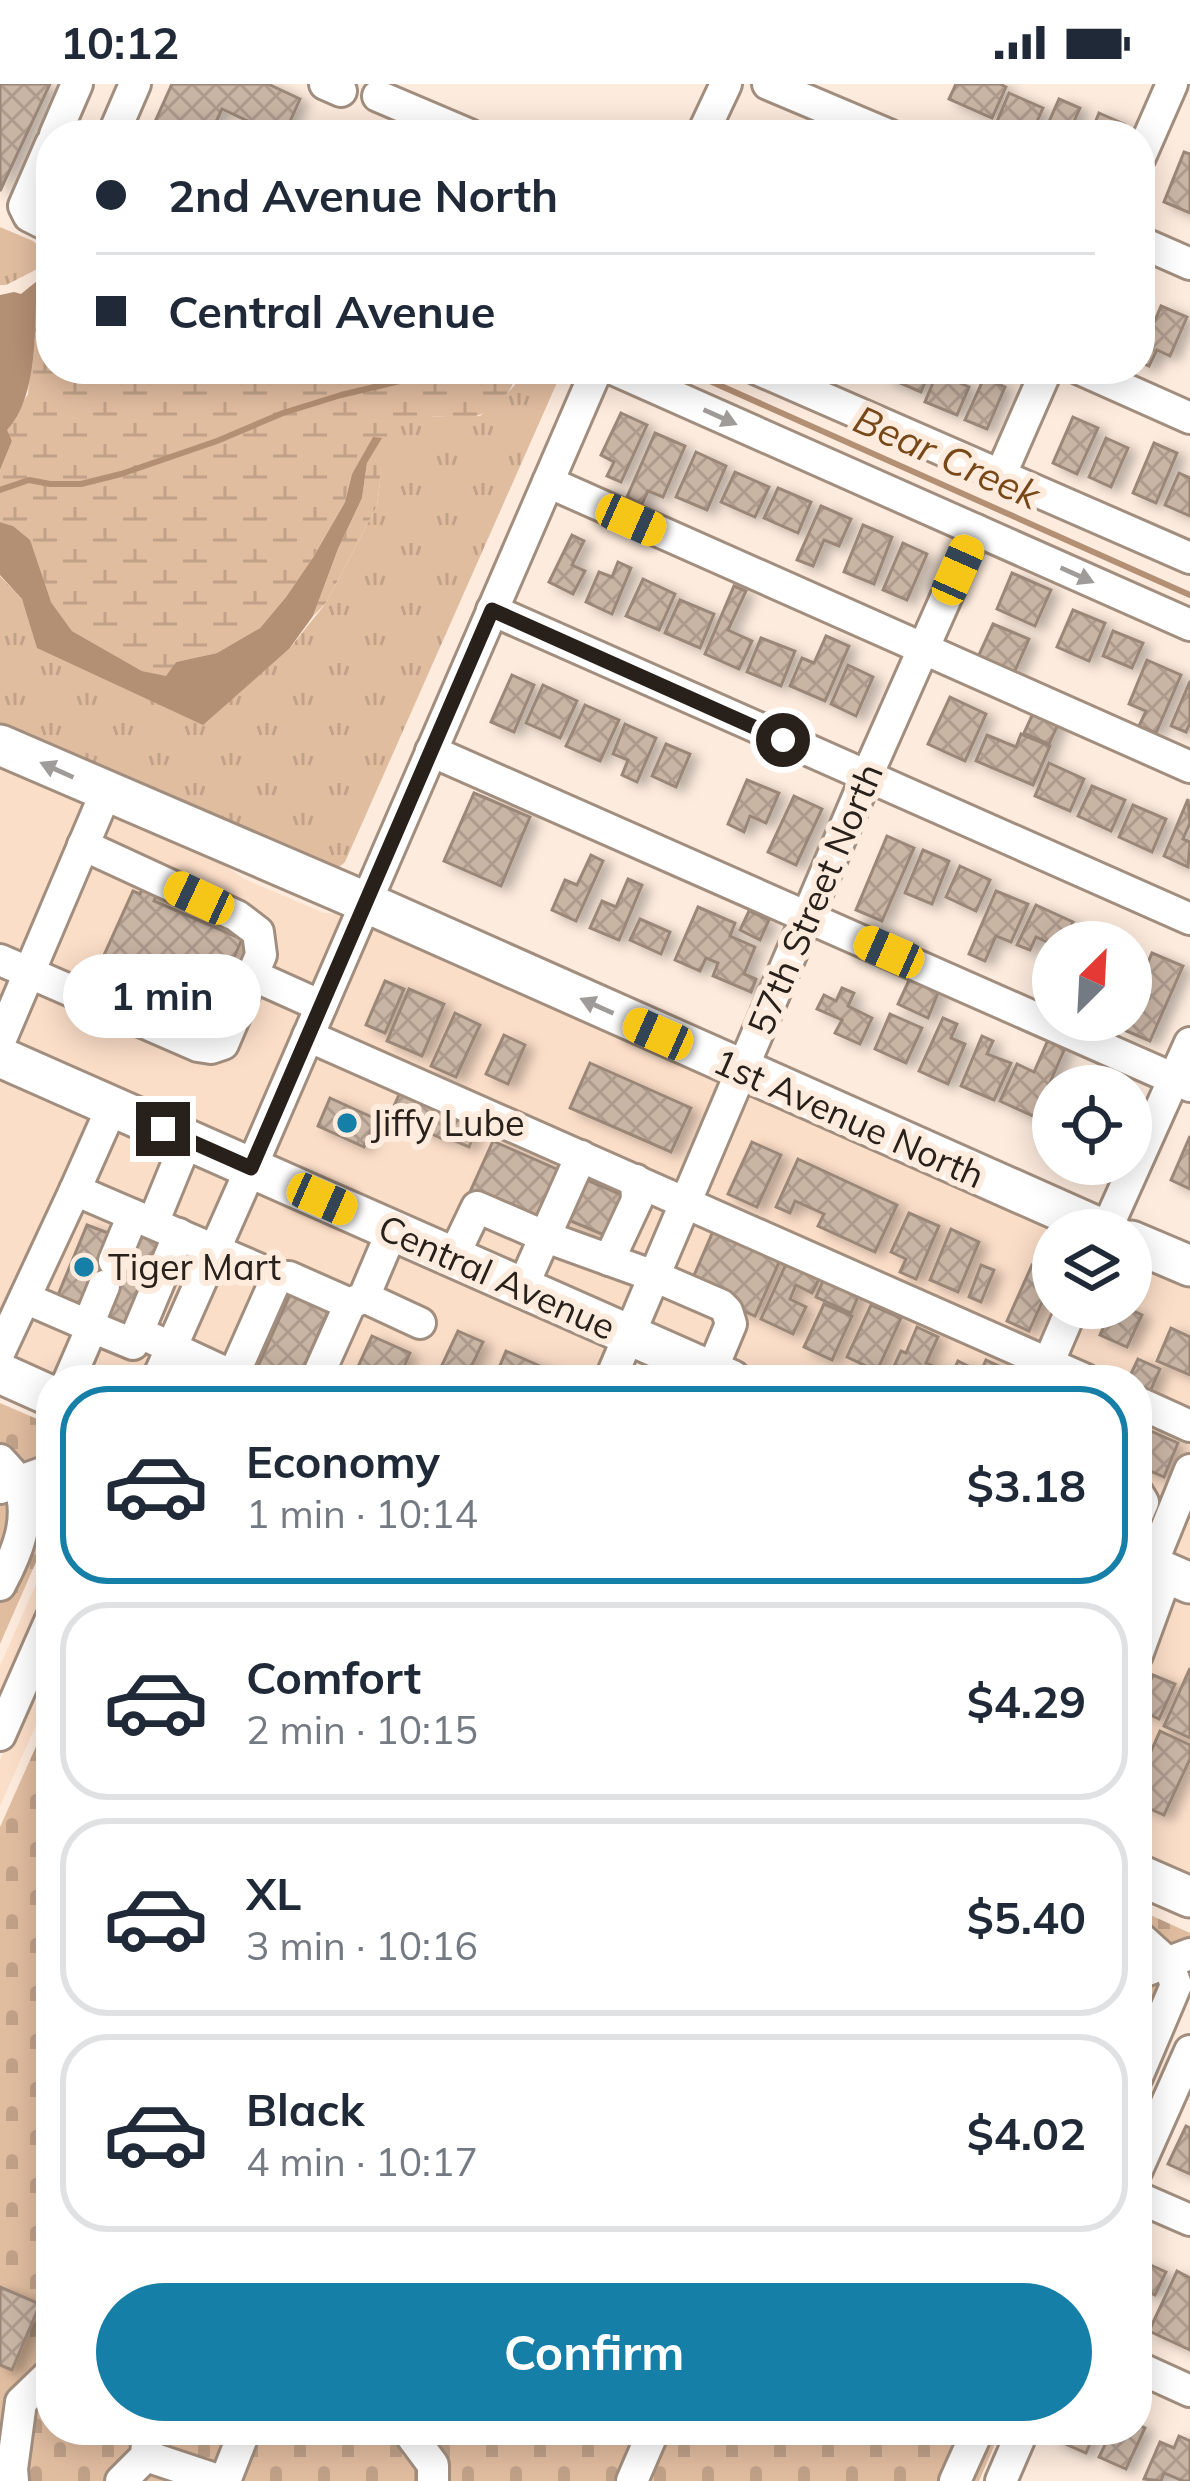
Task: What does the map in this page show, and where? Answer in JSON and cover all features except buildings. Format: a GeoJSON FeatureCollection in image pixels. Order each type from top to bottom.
{"type":"FeatureCollection","features":[{"type":"Feature","properties":{"kind":"main road","name":"1st Avenue North"},"geometry":{"type":"LineString","coordinates":[[0,745],[1057,1209]]}},
{"type":"Feature","properties":{"kind":"main road","name":"Central Avenue"},"geometry":{"type":"LineString","coordinates":[[0,1057],[696,1365]]}},
{"type":"Feature","properties":{"kind":"main road"},"geometry":{"type":"LineString","coordinates":[[1152,1250],[1190,1266]]}},
{"type":"Feature","properties":{"kind":"main road"},"geometry":{"type":"LineString","coordinates":[[0,1373],[36,1389]]}},
{"type":"Feature","properties":{"kind":"main road"},"geometry":{"type":"LineString","coordinates":[[1152,1881],[1190,1897]]}},
{"type":"Feature","properties":{"kind":"street"},"geometry":{"type":"LineString","coordinates":[[61,120],[77,84]]}},
{"type":"Feature","properties":{"kind":"street"},"geometry":{"type":"LineString","coordinates":[[90,84],[132,92],[120,120]]}},
{"type":"Feature","properties":{"kind":"street"},"geometry":{"type":"LineString","coordinates":[[768,84],[853,120]]}},
{"type":"Feature","properties":{"kind":"street"},"geometry":{"type":"LineString","coordinates":[[708,120],[720,86]]}},
{"type":"Feature","properties":{"kind":"street"},"geometry":{"type":"LineString","coordinates":[[1155,124],[1170,91]]}},
{"type":"Feature","properties":{"kind":"street"},"geometry":{"type":"LineString","coordinates":[[378,96],[435,120]]}},
{"type":"Feature","properties":{"kind":"street"},"geometry":{"type":"LineString","coordinates":[[36,179],[24,206],[36,220]]}},
{"type":"Feature","properties":{"kind":"street"},"geometry":{"type":"LineString","coordinates":[[1155,249],[1190,264]]}},
{"type":"Feature","properties":{"kind":"street"},"geometry":{"type":"LineString","coordinates":[[164,1365],[590,384]]}},
{"type":"Feature","properties":{"kind":"street"},"geometry":{"type":"LineString","coordinates":[[648,384],[1190,625]]}},
{"type":"Feature","properties":{"kind":"street"},"geometry":{"type":"LineString","coordinates":[[793,384],[1190,558]]}},
{"type":"Feature","properties":{"kind":"street"},"geometry":{"type":"LineString","coordinates":[[1001,474],[1040,384]]}},
{"type":"Feature","properties":{"kind":"street"},"geometry":{"type":"LineString","coordinates":[[1114,384],[1190,418]]}},
{"type":"Feature","properties":{"kind":"street"},"geometry":{"type":"LineString","coordinates":[[548,482],[1190,767]]}},
{"type":"Feature","properties":{"kind":"street","name":"57th Street North"},"geometry":{"type":"LineString","coordinates":[[616,1365],[976,530]]}},
{"type":"Feature","properties":{"kind":"street"},"geometry":{"type":"LineString","coordinates":[[492,610],[1190,919]]}},
{"type":"Feature","properties":{"kind":"street"},"geometry":{"type":"LineString","coordinates":[[431,751],[1182,1083]]}},
{"type":"Feature","properties":{"kind":"street"},"geometry":{"type":"LineString","coordinates":[[0,1041],[106,791]]}},
{"type":"Feature","properties":{"kind":"street"},"geometry":{"type":"LineString","coordinates":[[0,960],[198,1046],[223,1044],[260,955],[258,932],[250,923],[83,844]]}},
{"type":"Feature","properties":{"kind":"street"},"geometry":{"type":"LineString","coordinates":[[252,975],[321,1006]]}},
{"type":"Feature","properties":{"kind":"street"},"geometry":{"type":"LineString","coordinates":[[308,1036],[686,1202],[1030,1365]]}},
{"type":"Feature","properties":{"kind":"street"},"geometry":{"type":"LineString","coordinates":[[1116,1209],[1182,1083],[1190,1043]]}},
{"type":"Feature","properties":{"kind":"street"},"geometry":{"type":"LineString","coordinates":[[0,1352],[112,1106]]}},
{"type":"Feature","properties":{"kind":"street"},"geometry":{"type":"LineString","coordinates":[[25,1298],[134,1344],[155,1224],[187,1140]]}},
{"type":"Feature","properties":{"kind":"street"},"geometry":{"type":"LineString","coordinates":[[522,1288],[581,1156]]}},
{"type":"Feature","properties":{"kind":"street"},"geometry":{"type":"LineString","coordinates":[[609,1260],[637,1199],[636,1180]]}},
{"type":"Feature","properties":{"kind":"street"},"geometry":{"type":"LineString","coordinates":[[75,1190],[277,1277],[289,1276],[420,1323]]}},
{"type":"Feature","properties":{"kind":"street"},"geometry":{"type":"LineString","coordinates":[[453,1257],[477,1207],[654,1276],[727,1310],[731,1324],[723,1365]]}},
{"type":"Feature","properties":{"kind":"street"},"geometry":{"type":"LineString","coordinates":[[75,1365],[109,1274],[155,1224]]}},
{"type":"Feature","properties":{"kind":"street"},"geometry":{"type":"LineString","coordinates":[[324,1365],[392,1231]]}},
{"type":"Feature","properties":{"kind":"street"},"geometry":{"type":"LineString","coordinates":[[239,1365],[277,1277]]}},
{"type":"Feature","properties":{"kind":"street"},"geometry":{"type":"LineString","coordinates":[[1048,1365],[1063,1329]]}},
{"type":"Feature","properties":{"kind":"street"},"geometry":{"type":"LineString","coordinates":[[138,1332],[206,1365]]}},
{"type":"Feature","properties":{"kind":"street"},"geometry":{"type":"LineString","coordinates":[[1152,1409],[1190,1426]]}},
{"type":"Feature","properties":{"kind":"street"},"geometry":{"type":"LineString","coordinates":[[1152,1602],[1190,1470]]}},
{"type":"Feature","properties":{"kind":"street"},"geometry":{"type":"LineString","coordinates":[[0,1585],[16,1556],[25,1517],[6,1477],[36,1472]]}},
{"type":"Feature","properties":{"kind":"street"},"geometry":{"type":"LineString","coordinates":[[0,1735],[36,1653]]}},
{"type":"Feature","properties":{"kind":"street"},"geometry":{"type":"LineString","coordinates":[[1152,1944],[1179,1958],[1176,1985],[1152,2042]]}},
{"type":"Feature","properties":{"kind":"street"},"geometry":{"type":"LineString","coordinates":[[1152,2137],[1188,2059]]}},
{"type":"Feature","properties":{"kind":"street"},"geometry":{"type":"LineString","coordinates":[[1152,2204],[1190,2220]]}},
{"type":"Feature","properties":{"kind":"street"},"geometry":{"type":"LineString","coordinates":[[1152,2374],[1190,2391]]}},
{"type":"Feature","properties":{"kind":"street"},"geometry":{"type":"LineString","coordinates":[[14,2481],[10,2397],[36,2381]]}},
{"type":"Feature","properties":{"kind":"street"},"geometry":{"type":"LineString","coordinates":[[122,2481],[146,2445]]}},
{"type":"Feature","properties":{"kind":"street"},"geometry":{"type":"LineString","coordinates":[[151,2445],[223,2481],[239,2445]]}},
{"type":"Feature","properties":{"kind":"street"},"geometry":{"type":"LineString","coordinates":[[418,2445],[433,2465],[433,2481]]}},
{"type":"Feature","properties":{"kind":"street"},"geometry":{"type":"LineString","coordinates":[[632,2481],[648,2445]]}},
{"type":"Feature","properties":{"kind":"street"},"geometry":{"type":"LineString","coordinates":[[955,2481],[971,2445]]}},
{"type":"Feature","properties":{"kind":"street"},"geometry":{"type":"LineString","coordinates":[[1014,2477],[1020,2445]]}},
{"type":"Feature","properties":{"kind":"shaded area"},"geometry":{"type":"Polygon","coordinates":[[[36,282],[30,380],[7,430],[12,441],[0,470],[0,295],[21,294],[36,282]]]}},
{"type":"Feature","properties":{"kind":"shaded area"},"geometry":{"type":"Polygon","coordinates":[[[373,437],[382,438],[367,463],[362,498],[313,616],[289,649],[203,725],[37,648],[22,599],[0,575],[0,522],[30,540],[51,602],[72,631],[142,671],[166,676],[176,662],[217,653],[260,628],[314,556],[345,502],[352,474],[373,437]]]}},
{"type":"Feature","properties":{"kind":"shaded area"},"geometry":{"type":"Polygon","coordinates":[[[0,758],[186,838],[244,879],[324,913],[349,914],[247,1154],[0,1045],[0,758]]]}},
{"type":"Feature","properties":{"kind":"shaded area"},"geometry":{"type":"Polygon","coordinates":[[[370,917],[728,1077],[624,1320],[265,1162],[370,917]]]}},
{"type":"Feature","properties":{"kind":"shaded area"},"geometry":{"type":"Polygon","coordinates":[[[0,1070],[237,1175],[153,1365],[36,1365],[36,1374],[0,1361],[0,1070]]]}},
{"type":"Feature","properties":{"kind":"shaded area"},"geometry":{"type":"Polygon","coordinates":[[[746,1085],[1032,1211],[1032,1329],[1052,1329],[1036,1365],[725,1365],[643,1329],[746,1085]]]}},
{"type":"Feature","properties":{"kind":"shaded area"},"geometry":{"type":"Polygon","coordinates":[[[256,1183],[615,1341],[605,1365],[175,1365],[256,1183]]]}},
{"type":"Feature","properties":{"kind":"shaded area"},"geometry":{"type":"Polygon","coordinates":[[[1152,1263],[1190,1279],[1190,1570],[1152,1554],[1152,1365],[1058,1365],[1074,1329],[1152,1329],[1152,1263]]]}},
{"type":"Feature","properties":{"kind":"shaded area"},"geometry":{"type":"Polygon","coordinates":[[[1152,1579],[1190,1595],[1190,1885],[1152,1869],[1152,1579]]]}},
{"type":"Feature","properties":{"kind":"shaded area"},"geometry":{"type":"Polygon","coordinates":[[[36,1584],[36,1628],[0,1710],[0,1666],[36,1584]]]}},
{"type":"Feature","properties":{"kind":"shaded area"},"geometry":{"type":"Polygon","coordinates":[[[36,1679],[36,1725],[0,1806],[0,1760],[36,1679]]]}},
{"type":"Feature","properties":{"kind":"green space"},"geometry":{"type":"Polygon","coordinates":[[[0,227],[36,244],[36,270],[0,285],[0,227]]]}},
{"type":"Feature","properties":{"kind":"green space"},"geometry":{"type":"Polygon","coordinates":[[[36,294],[36,384],[512,384],[506,396],[482,414],[431,417],[381,473],[377,506],[326,603],[313,616],[362,498],[367,463],[381,438],[352,474],[345,502],[314,556],[260,628],[217,653],[176,662],[166,677],[142,671],[72,631],[51,602],[13,526],[0,522],[0,470],[12,441],[6,430],[28,394],[36,294]]]}},
{"type":"Feature","properties":{"kind":"green space"},"geometry":{"type":"Polygon","coordinates":[[[556,384],[345,862],[331,874],[0,733],[0,576],[22,599],[29,618],[203,724],[289,649],[326,603],[377,506],[381,473],[399,425],[431,417],[480,416],[515,385],[556,384]]]}},
{"type":"Feature","properties":{"kind":"green space"},"geometry":{"type":"Polygon","coordinates":[[[0,1403],[36,1419],[36,1562],[0,1644],[0,1403]]]}},
{"type":"Feature","properties":{"kind":"green space"},"geometry":{"type":"Polygon","coordinates":[[[36,1747],[36,2445],[995,2445],[979,2481],[0,2481],[0,1827],[36,1747]]]}},
{"type":"Feature","properties":{"kind":"green space"},"geometry":{"type":"Polygon","coordinates":[[[1152,1916],[1190,1933],[1190,1997],[1152,2084],[1152,1916]]]}},
{"type":"Feature","properties":{"kind":"waterway","name":"Bear Creek"},"geometry":{"type":"LineString","coordinates":[[0,490],[29,480],[81,484],[121,474],[283,413],[387,384]]}},
{"type":"Feature","properties":{"kind":"waterway","name":"Bear Creek"},"geometry":{"type":"LineString","coordinates":[[717,384],[1190,595]]}},
{"type":"Feature","properties":{"kind":"place","name":"Jiffy Lube"},"geometry":{"type":"Point","coordinates":[347,1123]}},
{"type":"Feature","properties":{"kind":"place","name":"Tiger Mart"},"geometry":{"type":"Point","coordinates":[84,1267]}},
{"type":"Feature","properties":{"kind":"route"},"geometry":{"type":"LineString","coordinates":[[163,1129],[251,1168],[492,610],[783,740]]}}]}
